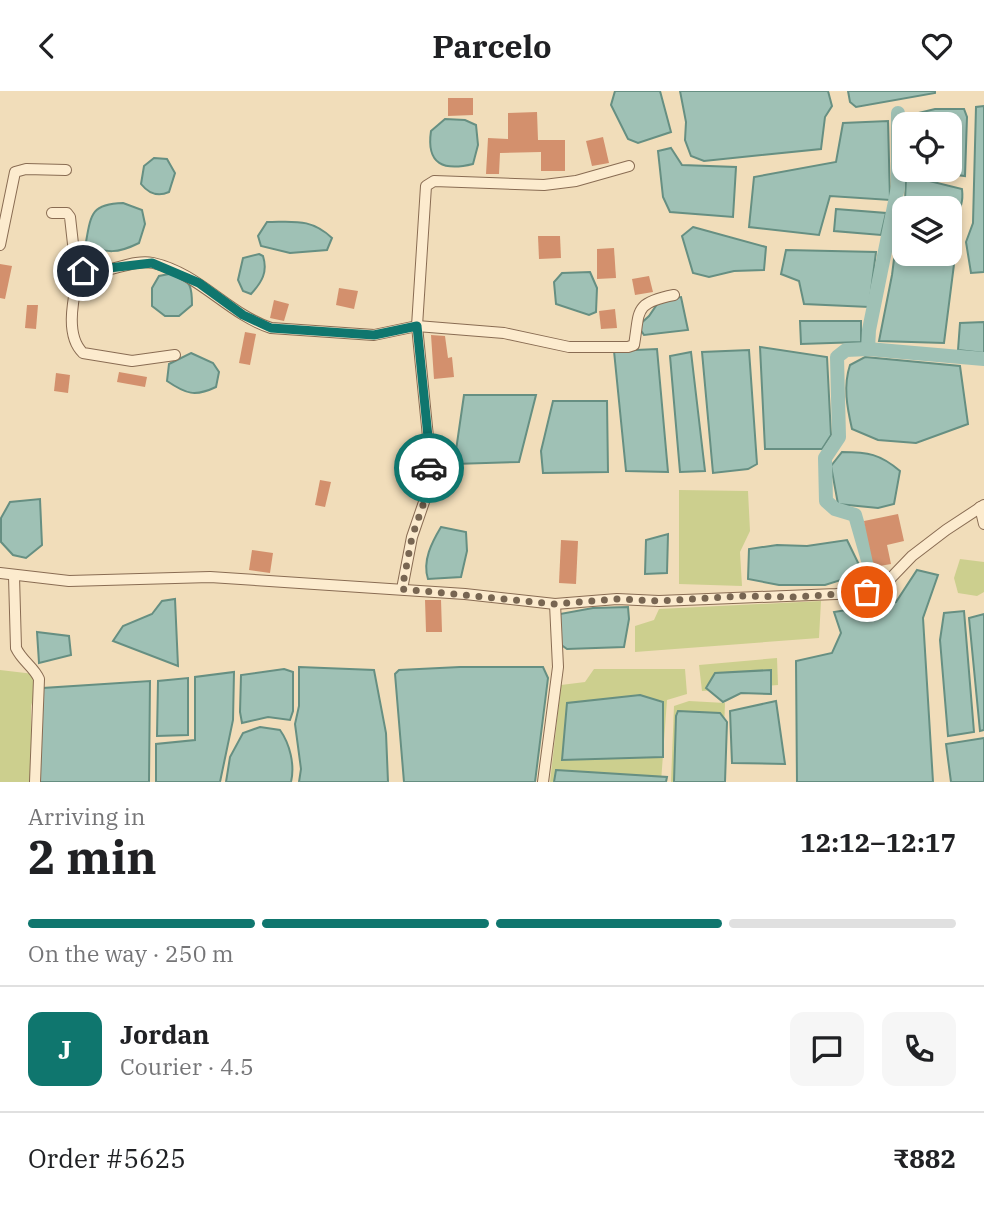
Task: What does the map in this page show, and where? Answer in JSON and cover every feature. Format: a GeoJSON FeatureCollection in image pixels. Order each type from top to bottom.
{"type":"FeatureCollection","features":[{"type":"Feature","properties":{"kind":"street"},"geometry":{"type":"LineString","coordinates":[[402,589],[412,537],[424,502],[430,457],[417,326],[426,186],[433,181],[544,185],[576,181],[629,166]]}},
{"type":"Feature","properties":{"kind":"street"},"geometry":{"type":"LineString","coordinates":[[0,245],[15,172],[26,169],[66,170]]}},
{"type":"Feature","properties":{"kind":"street"},"geometry":{"type":"LineString","coordinates":[[52,213],[67,213],[70,217],[75,262],[79,269],[72,321],[75,339],[83,353],[132,361],[175,355]]}},
{"type":"Feature","properties":{"kind":"street"},"geometry":{"type":"LineString","coordinates":[[79,269],[91,272],[152,263],[199,283],[243,315],[271,328],[374,335],[417,326],[504,333],[569,347],[634,345],[635,324],[642,308],[652,301],[674,295]]}},
{"type":"Feature","properties":{"kind":"street"},"geometry":{"type":"LineString","coordinates":[[0,573],[69,581],[210,577],[402,589],[555,604],[617,599],[659,601],[742,596],[795,597],[867,592],[887,582],[912,557],[982,506],[984,524]]}},
{"type":"Feature","properties":{"kind":"street"},"geometry":{"type":"LineString","coordinates":[[14,576],[16,648],[20,657],[36,671],[39,679],[35,782]]}},
{"type":"Feature","properties":{"kind":"street"},"geometry":{"type":"LineString","coordinates":[[543,782],[558,667],[555,604]]}},
{"type":"Feature","properties":{"kind":"green space"},"geometry":{"type":"Polygon","coordinates":[[[679,490],[748,491],[750,531],[740,552],[742,586],[679,584],[679,490]]]}},
{"type":"Feature","properties":{"kind":"green space"},"geometry":{"type":"Polygon","coordinates":[[[960,559],[984,562],[984,592],[977,596],[958,593],[954,578],[960,559]]]}},
{"type":"Feature","properties":{"kind":"green space"},"geometry":{"type":"Polygon","coordinates":[[[821,601],[819,638],[635,652],[635,626],[654,620],[659,609],[821,601]]]}},
{"type":"Feature","properties":{"kind":"green space"},"geometry":{"type":"Polygon","coordinates":[[[777,658],[778,685],[702,691],[699,665],[777,658]]]}},
{"type":"Feature","properties":{"kind":"green space"},"geometry":{"type":"Polygon","coordinates":[[[594,669],[685,669],[687,694],[667,700],[661,782],[550,782],[561,685],[585,682],[594,669]]]}},
{"type":"Feature","properties":{"kind":"green space"},"geometry":{"type":"Polygon","coordinates":[[[0,670],[34,674],[37,686],[31,706],[31,782],[0,782],[0,670]]]}},
{"type":"Feature","properties":{"kind":"green space"},"geometry":{"type":"Polygon","coordinates":[[[689,701],[725,703],[722,782],[671,782],[674,706],[689,701]]]}},
{"type":"Feature","properties":{"kind":"water"},"geometry":{"type":"Polygon","coordinates":[[[615,91],[660,91],[671,132],[638,143],[628,139],[611,105],[615,91]]]}},
{"type":"Feature","properties":{"kind":"water"},"geometry":{"type":"Polygon","coordinates":[[[680,91],[828,91],[832,106],[825,117],[821,149],[704,161],[691,156],[685,140],[686,122],[680,91]]]}},
{"type":"Feature","properties":{"kind":"water"},"geometry":{"type":"Polygon","coordinates":[[[848,91],[935,93],[856,107],[850,102],[848,91]]]}},
{"type":"Feature","properties":{"kind":"water"},"geometry":{"type":"Polygon","coordinates":[[[984,106],[984,272],[971,273],[966,242],[973,223],[976,107],[984,106]]]}},
{"type":"Feature","properties":{"kind":"water"},"geometry":{"type":"Polygon","coordinates":[[[964,109],[967,117],[965,176],[962,176],[962,112],[923,112],[964,109]]]}},
{"type":"Feature","properties":{"kind":"water"},"geometry":{"type":"Polygon","coordinates":[[[445,119],[465,120],[476,125],[478,145],[473,164],[446,166],[434,158],[430,142],[431,131],[445,119]]]}},
{"type":"Feature","properties":{"kind":"water"},"geometry":{"type":"Polygon","coordinates":[[[888,121],[890,200],[830,196],[819,235],[749,227],[754,177],[836,162],[843,123],[888,121]]]}},
{"type":"Feature","properties":{"kind":"water"},"geometry":{"type":"Polygon","coordinates":[[[671,148],[682,165],[736,167],[733,217],[670,212],[663,197],[658,151],[671,148]]]}},
{"type":"Feature","properties":{"kind":"water"},"geometry":{"type":"Polygon","coordinates":[[[154,158],[167,159],[175,173],[169,192],[154,194],[141,184],[144,166],[154,158]]]}},
{"type":"Feature","properties":{"kind":"water"},"geometry":{"type":"Polygon","coordinates":[[[906,182],[933,182],[962,189],[962,196],[905,196],[906,182]]]}},
{"type":"Feature","properties":{"kind":"water"},"geometry":{"type":"Polygon","coordinates":[[[123,203],[142,210],[145,224],[139,243],[125,249],[106,251],[86,242],[95,212],[105,205],[123,203]]]}},
{"type":"Feature","properties":{"kind":"water"},"geometry":{"type":"Polygon","coordinates":[[[836,209],[886,213],[881,235],[834,231],[836,209]]]}},
{"type":"Feature","properties":{"kind":"water"},"geometry":{"type":"Polygon","coordinates":[[[267,222],[309,224],[332,238],[327,250],[290,253],[261,246],[258,236],[267,222]]]}},
{"type":"Feature","properties":{"kind":"water"},"geometry":{"type":"Polygon","coordinates":[[[693,227],[766,247],[764,270],[734,271],[709,277],[693,273],[682,236],[693,227]]]}},
{"type":"Feature","properties":{"kind":"water"},"geometry":{"type":"Polygon","coordinates":[[[786,250],[876,252],[869,307],[804,304],[799,281],[781,274],[786,250]]]}},
{"type":"Feature","properties":{"kind":"water"},"geometry":{"type":"Polygon","coordinates":[[[259,254],[263,256],[264,272],[251,294],[243,291],[238,280],[243,258],[259,254]]]}},
{"type":"Feature","properties":{"kind":"water"},"geometry":{"type":"Polygon","coordinates":[[[893,266],[954,266],[944,343],[879,341],[893,266]]]}},
{"type":"Feature","properties":{"kind":"water"},"geometry":{"type":"Polygon","coordinates":[[[590,272],[597,288],[596,312],[589,315],[556,304],[554,282],[562,273],[590,272]]]}},
{"type":"Feature","properties":{"kind":"water"},"geometry":{"type":"Polygon","coordinates":[[[174,273],[189,285],[192,305],[179,316],[165,316],[152,306],[152,288],[159,276],[174,273]]]}},
{"type":"Feature","properties":{"kind":"water"},"geometry":{"type":"Polygon","coordinates":[[[681,297],[688,330],[644,335],[638,326],[660,300],[681,297]]]}},
{"type":"Feature","properties":{"kind":"water"},"geometry":{"type":"Polygon","coordinates":[[[800,321],[861,321],[861,342],[801,344],[800,321]]]}},
{"type":"Feature","properties":{"kind":"water"},"geometry":{"type":"Polygon","coordinates":[[[984,322],[984,353],[958,350],[960,323],[984,322]]]}},
{"type":"Feature","properties":{"kind":"water"},"geometry":{"type":"Polygon","coordinates":[[[760,347],[827,357],[831,435],[822,449],[765,449],[760,347]]]}},
{"type":"Feature","properties":{"kind":"water"},"geometry":{"type":"Polygon","coordinates":[[[657,349],[668,472],[626,471],[614,351],[657,349]]]}},
{"type":"Feature","properties":{"kind":"water"},"geometry":{"type":"Polygon","coordinates":[[[749,350],[757,464],[748,469],[713,473],[702,352],[749,350]]]}},
{"type":"Feature","properties":{"kind":"water"},"geometry":{"type":"Polygon","coordinates":[[[691,352],[705,471],[680,472],[670,356],[691,352]]]}},
{"type":"Feature","properties":{"kind":"water"},"geometry":{"type":"Polygon","coordinates":[[[191,353],[213,363],[219,372],[216,387],[191,393],[167,381],[169,364],[191,353]]]}},
{"type":"Feature","properties":{"kind":"water"},"geometry":{"type":"Polygon","coordinates":[[[865,357],[960,366],[968,424],[916,443],[878,440],[852,429],[846,397],[848,373],[850,365],[865,357]]]}},
{"type":"Feature","properties":{"kind":"water"},"geometry":{"type":"Polygon","coordinates":[[[464,395],[536,395],[519,462],[454,464],[464,395]]]}},
{"type":"Feature","properties":{"kind":"water"},"geometry":{"type":"Polygon","coordinates":[[[553,401],[607,401],[608,472],[543,473],[541,451],[553,401]]]}},
{"type":"Feature","properties":{"kind":"water"},"geometry":{"type":"Polygon","coordinates":[[[842,452],[873,455],[900,471],[894,504],[878,508],[838,504],[831,466],[842,452]]]}},
{"type":"Feature","properties":{"kind":"water"},"geometry":{"type":"Polygon","coordinates":[[[40,499],[42,545],[26,558],[13,555],[1,542],[1,518],[10,502],[40,499]]]}},
{"type":"Feature","properties":{"kind":"water"},"geometry":{"type":"Polygon","coordinates":[[[441,527],[466,532],[467,551],[461,577],[428,579],[427,559],[441,527]]]}},
{"type":"Feature","properties":{"kind":"water"},"geometry":{"type":"Polygon","coordinates":[[[668,534],[667,573],[645,574],[646,540],[668,534]]]}},
{"type":"Feature","properties":{"kind":"water"},"geometry":{"type":"Polygon","coordinates":[[[847,540],[863,573],[825,585],[779,585],[748,579],[749,549],[777,545],[807,546],[847,540]]]}},
{"type":"Feature","properties":{"kind":"water"},"geometry":{"type":"Polygon","coordinates":[[[917,570],[938,575],[923,618],[933,782],[797,782],[796,661],[832,653],[841,633],[834,612],[896,602],[917,570]]]}},
{"type":"Feature","properties":{"kind":"water"},"geometry":{"type":"Polygon","coordinates":[[[175,599],[178,666],[113,641],[123,626],[152,614],[162,601],[175,599]]]}},
{"type":"Feature","properties":{"kind":"water"},"geometry":{"type":"Polygon","coordinates":[[[628,607],[629,619],[624,647],[567,649],[560,644],[560,614],[593,608],[628,607]]]}},
{"type":"Feature","properties":{"kind":"water"},"geometry":{"type":"Polygon","coordinates":[[[964,611],[974,732],[948,736],[940,640],[944,613],[964,611]]]}},
{"type":"Feature","properties":{"kind":"water"},"geometry":{"type":"Polygon","coordinates":[[[984,614],[984,730],[980,731],[969,618],[984,614]]]}},
{"type":"Feature","properties":{"kind":"water"},"geometry":{"type":"Polygon","coordinates":[[[37,632],[69,636],[71,655],[39,663],[37,632]]]}},
{"type":"Feature","properties":{"kind":"water"},"geometry":{"type":"Polygon","coordinates":[[[299,667],[374,670],[386,733],[388,782],[299,782],[301,769],[295,724],[299,706],[299,667]]]}},
{"type":"Feature","properties":{"kind":"water"},"geometry":{"type":"Polygon","coordinates":[[[543,667],[548,678],[535,782],[404,782],[395,674],[399,670],[543,667]]]}},
{"type":"Feature","properties":{"kind":"water"},"geometry":{"type":"Polygon","coordinates":[[[284,669],[293,672],[293,711],[290,720],[268,717],[242,723],[241,675],[284,669]]]}},
{"type":"Feature","properties":{"kind":"water"},"geometry":{"type":"Polygon","coordinates":[[[771,670],[771,694],[741,693],[723,702],[706,688],[715,673],[771,670]]]}},
{"type":"Feature","properties":{"kind":"water"},"geometry":{"type":"Polygon","coordinates":[[[234,672],[233,720],[220,782],[156,782],[156,744],[195,740],[195,677],[234,672]]]}},
{"type":"Feature","properties":{"kind":"water"},"geometry":{"type":"Polygon","coordinates":[[[188,678],[188,735],[157,736],[158,681],[188,678]]]}},
{"type":"Feature","properties":{"kind":"water"},"geometry":{"type":"Polygon","coordinates":[[[150,681],[149,782],[39,782],[43,688],[150,681]]]}},
{"type":"Feature","properties":{"kind":"water"},"geometry":{"type":"Polygon","coordinates":[[[640,695],[663,702],[663,757],[562,760],[567,703],[640,695]]]}},
{"type":"Feature","properties":{"kind":"water"},"geometry":{"type":"Polygon","coordinates":[[[776,701],[785,764],[732,763],[730,711],[776,701]]]}},
{"type":"Feature","properties":{"kind":"water"},"geometry":{"type":"Polygon","coordinates":[[[678,711],[720,713],[727,722],[725,782],[674,782],[678,711]]]}},
{"type":"Feature","properties":{"kind":"water"},"geometry":{"type":"Polygon","coordinates":[[[260,727],[280,730],[284,736],[292,762],[291,782],[226,782],[230,757],[243,733],[260,727]]]}},
{"type":"Feature","properties":{"kind":"water"},"geometry":{"type":"Polygon","coordinates":[[[984,738],[984,782],[951,782],[946,744],[984,738]]]}},
{"type":"Feature","properties":{"kind":"water"},"geometry":{"type":"Polygon","coordinates":[[[556,770],[667,777],[666,782],[554,782],[556,770]]]}},
{"type":"Feature","properties":{"kind":"building"},"geometry":{"type":"Polygon","coordinates":[[[448,98],[473,98],[473,115],[448,116],[448,98]]]}},
{"type":"Feature","properties":{"kind":"building"},"geometry":{"type":"Polygon","coordinates":[[[537,112],[538,140],[565,140],[565,171],[541,171],[541,152],[500,153],[499,174],[486,174],[488,138],[508,139],[508,113],[537,112]]]}},
{"type":"Feature","properties":{"kind":"building"},"geometry":{"type":"Polygon","coordinates":[[[603,137],[609,163],[592,166],[586,141],[603,137]]]}},
{"type":"Feature","properties":{"kind":"building"},"geometry":{"type":"Polygon","coordinates":[[[538,236],[560,236],[561,258],[539,259],[538,236]]]}},
{"type":"Feature","properties":{"kind":"building"},"geometry":{"type":"Polygon","coordinates":[[[614,248],[616,278],[597,279],[597,249],[614,248]]]}},
{"type":"Feature","properties":{"kind":"building"},"geometry":{"type":"Polygon","coordinates":[[[0,264],[12,266],[5,299],[0,298],[0,264]]]}},
{"type":"Feature","properties":{"kind":"building"},"geometry":{"type":"Polygon","coordinates":[[[649,276],[653,292],[635,295],[632,279],[649,276]]]}},
{"type":"Feature","properties":{"kind":"building"},"geometry":{"type":"Polygon","coordinates":[[[339,288],[358,291],[354,309],[336,305],[339,288]]]}},
{"type":"Feature","properties":{"kind":"building"},"geometry":{"type":"Polygon","coordinates":[[[274,300],[289,304],[284,321],[270,318],[274,300]]]}},
{"type":"Feature","properties":{"kind":"building"},"geometry":{"type":"Polygon","coordinates":[[[27,305],[38,305],[36,329],[25,328],[27,305]]]}},
{"type":"Feature","properties":{"kind":"building"},"geometry":{"type":"Polygon","coordinates":[[[615,309],[617,328],[601,329],[599,311],[615,309]]]}},
{"type":"Feature","properties":{"kind":"building"},"geometry":{"type":"Polygon","coordinates":[[[245,332],[256,334],[250,365],[239,363],[245,332]]]}},
{"type":"Feature","properties":{"kind":"building"},"geometry":{"type":"Polygon","coordinates":[[[431,335],[445,336],[448,358],[452,357],[454,377],[434,379],[431,335]]]}},
{"type":"Feature","properties":{"kind":"building"},"geometry":{"type":"Polygon","coordinates":[[[119,372],[147,377],[145,387],[117,382],[119,372]]]}},
{"type":"Feature","properties":{"kind":"building"},"geometry":{"type":"Polygon","coordinates":[[[56,373],[70,375],[68,393],[54,391],[56,373]]]}},
{"type":"Feature","properties":{"kind":"building"},"geometry":{"type":"Polygon","coordinates":[[[320,480],[331,482],[325,507],[315,505],[320,480]]]}},
{"type":"Feature","properties":{"kind":"building"},"geometry":{"type":"Polygon","coordinates":[[[898,514],[904,541],[887,545],[891,564],[874,567],[864,521],[898,514]]]}},
{"type":"Feature","properties":{"kind":"building"},"geometry":{"type":"Polygon","coordinates":[[[561,540],[578,541],[576,584],[559,583],[561,540]]]}},
{"type":"Feature","properties":{"kind":"building"},"geometry":{"type":"Polygon","coordinates":[[[252,550],[273,553],[270,573],[249,570],[252,550]]]}},
{"type":"Feature","properties":{"kind":"building"},"geometry":{"type":"Polygon","coordinates":[[[425,600],[441,600],[442,632],[426,632],[425,600]]]}},
{"type":"Feature","properties":{"kind":"waterway"},"geometry":{"type":"LineString","coordinates":[[868,349],[869,330],[898,182]]}},
{"type":"Feature","properties":{"kind":"waterway"},"geometry":{"type":"LineString","coordinates":[[871,571],[855,515],[835,509],[826,501],[825,458],[839,437],[837,357],[846,350],[868,349],[984,359]]}},
{"type":"Feature","properties":{"kind":"way so far"},"geometry":{"type":"LineString","coordinates":[[429,468],[428,485],[412,537],[402,589],[555,604],[617,599],[659,601],[867,592]]}},
{"type":"Feature","properties":{"kind":"route"},"geometry":{"type":"LineString","coordinates":[[83,271],[152,263],[199,283],[243,315],[271,328],[374,335],[417,326],[429,468]]}}]}
